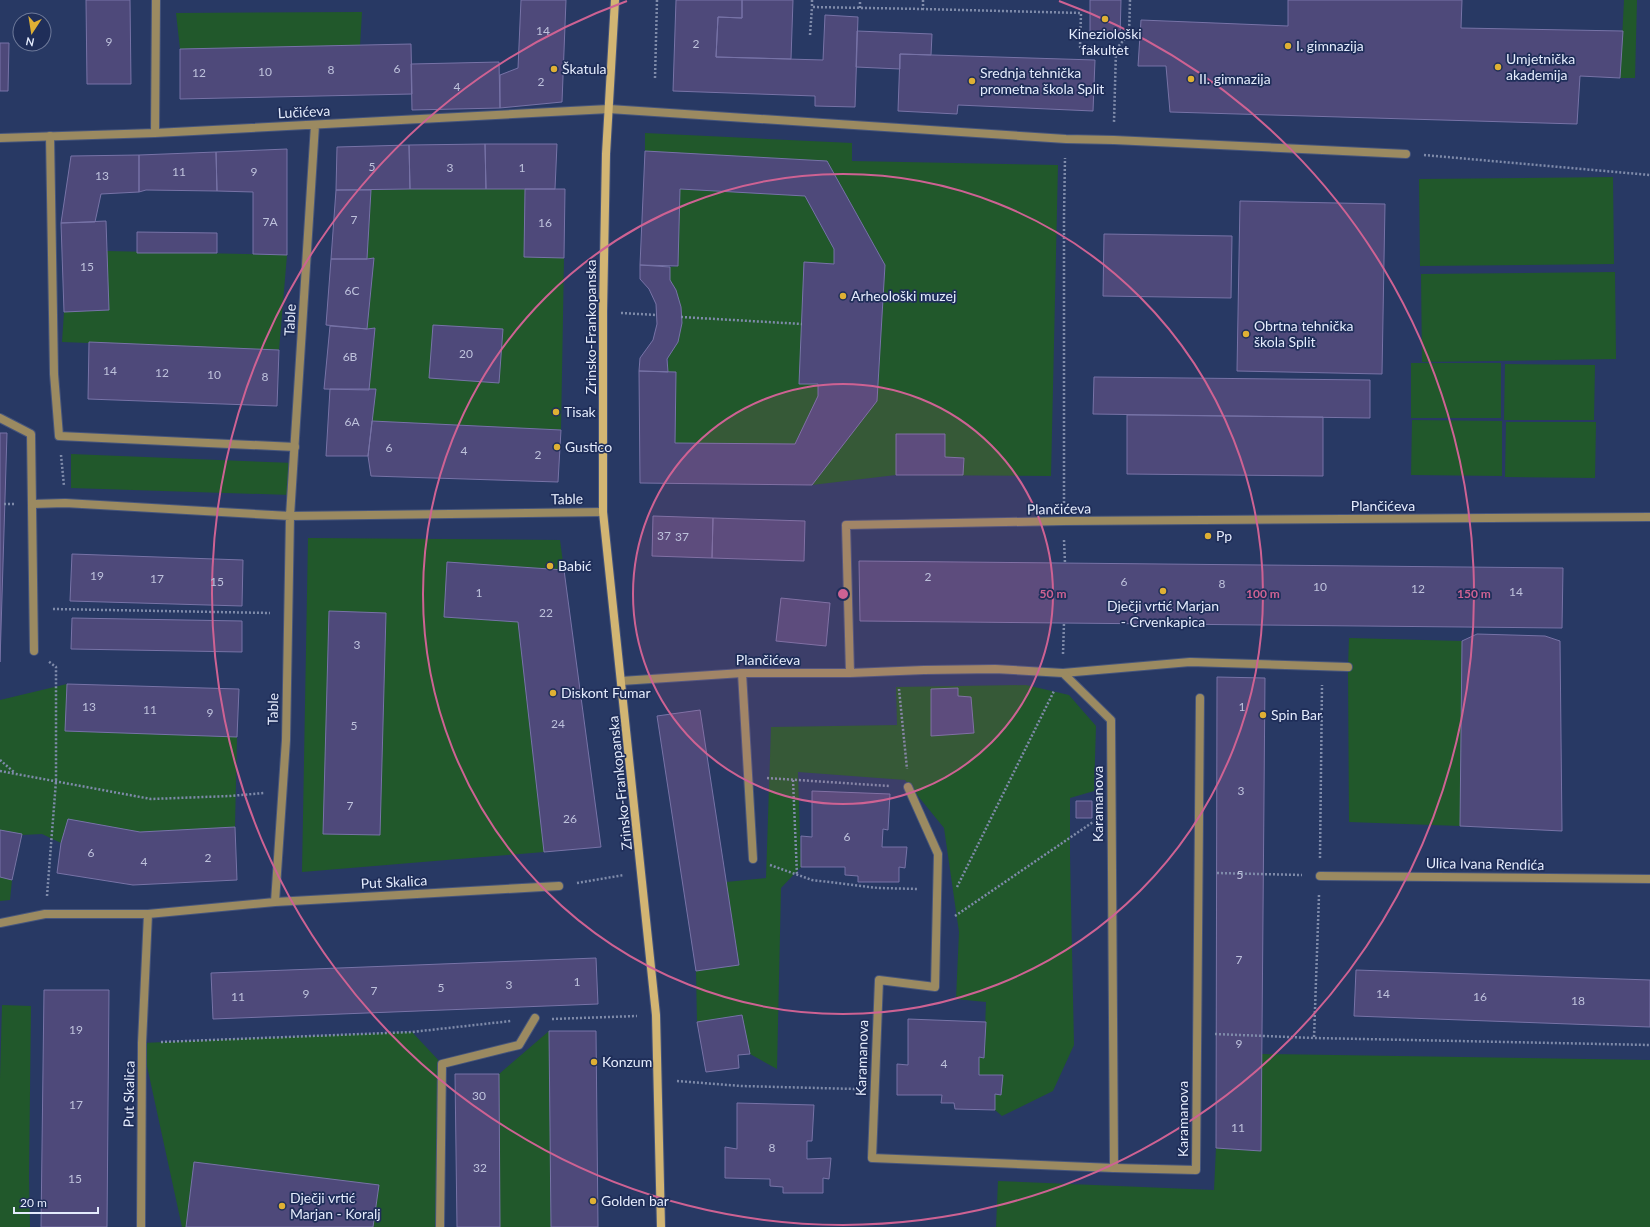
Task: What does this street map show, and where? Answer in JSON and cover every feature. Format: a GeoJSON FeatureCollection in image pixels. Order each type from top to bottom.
{"type":"FeatureCollection","features":[{"type":"Feature","properties":{"kind":"street"},"geometry":{"type":"LineString","coordinates":[[155,133],[156,0]]}},
{"type":"Feature","properties":{"kind":"street","name":"Zrinsko-Frankopanska"},"geometry":{"type":"LineString","coordinates":[[615,0],[606,154],[603,312],[604,512],[656,1015],[661,1227]]}},
{"type":"Feature","properties":{"kind":"street","name":"Lučićeva"},"geometry":{"type":"LineString","coordinates":[[0,138],[155,133],[609,108],[1066,139],[1406,154]]}},
{"type":"Feature","properties":{"kind":"street","name":"Table"},"geometry":{"type":"LineString","coordinates":[[275,902],[286,740],[290,516],[315,125]]}},
{"type":"Feature","properties":{"kind":"street"},"geometry":{"type":"LineString","coordinates":[[50,136],[54,374],[59,436],[294,446]]}},
{"type":"Feature","properties":{"kind":"street"},"geometry":{"type":"LineString","coordinates":[[0,418],[31,434],[34,651]]}},
{"type":"Feature","properties":{"kind":"street","name":"Table"},"geometry":{"type":"LineString","coordinates":[[32,504],[65,503],[290,516],[604,512]]}},
{"type":"Feature","properties":{"kind":"street","name":"Plančićeva"},"geometry":{"type":"LineString","coordinates":[[621,681],[742,672],[850,673],[846,525],[1064,521],[1650,517]]}},
{"type":"Feature","properties":{"kind":"street"},"geometry":{"type":"LineString","coordinates":[[850,673],[995,669],[1063,673],[1190,662],[1348,667]]}},
{"type":"Feature","properties":{"kind":"street"},"geometry":{"type":"LineString","coordinates":[[742,672],[753,859]]}},
{"type":"Feature","properties":{"kind":"street","name":"Karamanova"},"geometry":{"type":"LineString","coordinates":[[1063,673],[1111,720],[1114,1168]]}},
{"type":"Feature","properties":{"kind":"street","name":"Karamanova"},"geometry":{"type":"LineString","coordinates":[[908,787],[938,854],[935,987],[878,980],[872,1158],[1196,1170],[1200,698]]}},
{"type":"Feature","properties":{"kind":"street","name":"Ulica Ivana Rendića"},"geometry":{"type":"LineString","coordinates":[[1320,876],[1650,879]]}},
{"type":"Feature","properties":{"kind":"street","name":"Put Skalica"},"geometry":{"type":"LineString","coordinates":[[0,923],[45,914],[148,914],[275,902],[559,886]]}},
{"type":"Feature","properties":{"kind":"street","name":"Put Skalica"},"geometry":{"type":"LineString","coordinates":[[141,1227],[142,1043],[148,914]]}},
{"type":"Feature","properties":{"kind":"street"},"geometry":{"type":"LineString","coordinates":[[440,1227],[442,1064],[519,1045],[535,1018]]}},
{"type":"Feature","properties":{"kind":"path"},"geometry":{"type":"LineString","coordinates":[[655,78],[657,0]]}},
{"type":"Feature","properties":{"kind":"path"},"geometry":{"type":"LineString","coordinates":[[810,35],[812,0]]}},
{"type":"Feature","properties":{"kind":"path"},"geometry":{"type":"LineString","coordinates":[[860,0],[860,8]]}},
{"type":"Feature","properties":{"kind":"path"},"geometry":{"type":"LineString","coordinates":[[923,0],[923,9]]}},
{"type":"Feature","properties":{"kind":"path"},"geometry":{"type":"LineString","coordinates":[[1114,140],[1116,49],[1128,34],[1130,0]]}},
{"type":"Feature","properties":{"kind":"path"},"geometry":{"type":"LineString","coordinates":[[812,7],[1081,12],[1080,47],[1116,49]]}},
{"type":"Feature","properties":{"kind":"path"},"geometry":{"type":"LineString","coordinates":[[1065,563],[1064,216],[1066,139]]}},
{"type":"Feature","properties":{"kind":"path"},"geometry":{"type":"LineString","coordinates":[[1406,154],[1650,175]]}},
{"type":"Feature","properties":{"kind":"path"},"geometry":{"type":"LineString","coordinates":[[603,312],[657,315]]}},
{"type":"Feature","properties":{"kind":"path"},"geometry":{"type":"LineString","coordinates":[[681,317],[802,324]]}},
{"type":"Feature","properties":{"kind":"path"},"geometry":{"type":"LineString","coordinates":[[59,436],[65,503]]}},
{"type":"Feature","properties":{"kind":"path"},"geometry":{"type":"LineString","coordinates":[[34,609],[288,614]]}},
{"type":"Feature","properties":{"kind":"path"},"geometry":{"type":"LineString","coordinates":[[954,894],[1063,673],[1064,623]]}},
{"type":"Feature","properties":{"kind":"path"},"geometry":{"type":"LineString","coordinates":[[34,651],[56,667],[56,781],[45,914]]}},
{"type":"Feature","properties":{"kind":"path"},"geometry":{"type":"LineString","coordinates":[[1314,1038],[1320,876],[1323,666]]}},
{"type":"Feature","properties":{"kind":"path"},"geometry":{"type":"LineString","coordinates":[[748,777],[908,787],[898,672]]}},
{"type":"Feature","properties":{"kind":"path"},"geometry":{"type":"LineString","coordinates":[[0,760],[16,774]]}},
{"type":"Feature","properties":{"kind":"path"},"geometry":{"type":"LineString","coordinates":[[0,771],[151,798],[230,796],[282,791]]}},
{"type":"Feature","properties":{"kind":"path"},"geometry":{"type":"LineString","coordinates":[[793,780],[797,875]]}},
{"type":"Feature","properties":{"kind":"path"},"geometry":{"type":"LineString","coordinates":[[936,929],[1112,809]]}},
{"type":"Feature","properties":{"kind":"path"},"geometry":{"type":"LineString","coordinates":[[753,859],[812,880],[878,888],[937,889]]}},
{"type":"Feature","properties":{"kind":"path"},"geometry":{"type":"LineString","coordinates":[[559,886],[642,872]]}},
{"type":"Feature","properties":{"kind":"path"},"geometry":{"type":"LineString","coordinates":[[1198,872],[1320,876]]}},
{"type":"Feature","properties":{"kind":"path"},"geometry":{"type":"LineString","coordinates":[[575,1019],[656,1015]]}},
{"type":"Feature","properties":{"kind":"path"},"geometry":{"type":"LineString","coordinates":[[142,1043],[412,1032],[535,1018]]}},
{"type":"Feature","properties":{"kind":"path"},"geometry":{"type":"LineString","coordinates":[[1197,1034],[1650,1045]]}},
{"type":"Feature","properties":{"kind":"path"},"geometry":{"type":"LineString","coordinates":[[658,1080],[741,1086],[874,1089]]}},
{"type":"Feature","properties":{"kind":"green space"},"geometry":{"type":"Polygon","coordinates":[[[1624,0],[1637,0],[1635,78],[1620,78],[1624,0]]]}},
{"type":"Feature","properties":{"kind":"green space"},"geometry":{"type":"Polygon","coordinates":[[[362,12],[360,46],[180,49],[176,13],[362,12]]]}},
{"type":"Feature","properties":{"kind":"green space"},"geometry":{"type":"Polygon","coordinates":[[[645,133],[852,143],[852,161],[1058,165],[1051,476],[896,475],[812,485],[877,401],[885,265],[827,161],[645,151],[645,133]]]}},
{"type":"Feature","properties":{"kind":"green space"},"geometry":{"type":"Polygon","coordinates":[[[1613,177],[1614,264],[1420,266],[1419,179],[1613,177]]]}},
{"type":"Feature","properties":{"kind":"green space"},"geometry":{"type":"Polygon","coordinates":[[[525,189],[524,256],[564,258],[561,430],[372,421],[369,390],[375,328],[367,329],[374,258],[367,259],[371,190],[525,189]]]}},
{"type":"Feature","properties":{"kind":"green space"},"geometry":{"type":"Polygon","coordinates":[[[680,189],[805,196],[834,249],[834,264],[804,262],[800,384],[818,384],[818,396],[795,444],[675,443],[676,372],[668,372],[670,267],[678,266],[680,189]]]}},
{"type":"Feature","properties":{"kind":"green space"},"geometry":{"type":"Polygon","coordinates":[[[107,251],[287,255],[279,350],[62,342],[64,312],[109,310],[107,251]]]}},
{"type":"Feature","properties":{"kind":"green space"},"geometry":{"type":"Polygon","coordinates":[[[1615,272],[1616,359],[1422,362],[1421,274],[1615,272]]]}},
{"type":"Feature","properties":{"kind":"green space"},"geometry":{"type":"Polygon","coordinates":[[[1411,363],[1501,363],[1501,418],[1411,418],[1411,363]]]}},
{"type":"Feature","properties":{"kind":"green space"},"geometry":{"type":"Polygon","coordinates":[[[1505,364],[1595,365],[1594,420],[1504,420],[1505,364]]]}},
{"type":"Feature","properties":{"kind":"green space"},"geometry":{"type":"Polygon","coordinates":[[[1412,420],[1502,421],[1502,476],[1411,475],[1412,420]]]}},
{"type":"Feature","properties":{"kind":"green space"},"geometry":{"type":"Polygon","coordinates":[[[1506,422],[1596,422],[1595,478],[1505,477],[1506,422]]]}},
{"type":"Feature","properties":{"kind":"green space"},"geometry":{"type":"Polygon","coordinates":[[[71,454],[294,463],[291,495],[71,488],[71,454]]]}},
{"type":"Feature","properties":{"kind":"green space"},"geometry":{"type":"Polygon","coordinates":[[[308,538],[560,540],[564,570],[447,562],[445,617],[518,622],[544,852],[302,872],[308,538]]]}},
{"type":"Feature","properties":{"kind":"green space"},"geometry":{"type":"Polygon","coordinates":[[[1349,638],[1462,641],[1460,826],[1349,822],[1349,638]]]}},
{"type":"Feature","properties":{"kind":"green space"},"geometry":{"type":"Polygon","coordinates":[[[67,684],[66,731],[237,737],[235,827],[140,832],[68,819],[61,843],[42,834],[22,835],[12,880],[10,900],[0,901],[0,700],[67,684]]]}},
{"type":"Feature","properties":{"kind":"green space"},"geometry":{"type":"Polygon","coordinates":[[[1026,685],[1069,695],[1096,726],[1094,791],[1070,798],[1074,1045],[1053,1091],[1002,1116],[995,1110],[995,1094],[1001,1095],[1003,1075],[979,1075],[979,1057],[984,1057],[986,1002],[956,999],[959,932],[944,828],[905,780],[798,772],[801,867],[781,888],[777,1069],[750,1054],[742,1015],[697,1022],[696,971],[739,964],[726,882],[766,878],[771,727],[897,725],[896,687],[1026,685]]]}},
{"type":"Feature","properties":{"kind":"green space"},"geometry":{"type":"Polygon","coordinates":[[[2,1005],[31,1006],[29,1177],[30,1227],[0,1227],[0,1079],[2,1005]]]}},
{"type":"Feature","properties":{"kind":"green space"},"geometry":{"type":"Polygon","coordinates":[[[549,1031],[551,1227],[500,1227],[499,1074],[549,1031]]]}},
{"type":"Feature","properties":{"kind":"green space"},"geometry":{"type":"Polygon","coordinates":[[[412,1032],[442,1064],[440,1227],[182,1227],[142,1043],[412,1032]]]}},
{"type":"Feature","properties":{"kind":"green space"},"geometry":{"type":"Polygon","coordinates":[[[1262,1054],[1650,1060],[1650,1227],[996,1227],[998,1181],[1214,1190],[1216,1148],[1261,1150],[1262,1054]]]}},
{"type":"Feature","properties":{"kind":"building"},"geometry":{"type":"Polygon","coordinates":[[[86,0],[130,0],[131,84],[87,84],[86,0]]]}},
{"type":"Feature","properties":{"kind":"building"},"geometry":{"type":"Polygon","coordinates":[[[521,0],[566,0],[562,102],[500,108],[500,75],[518,68],[521,0]]]}},
{"type":"Feature","properties":{"kind":"building"},"geometry":{"type":"Polygon","coordinates":[[[676,0],[742,0],[742,18],[718,17],[716,57],[823,60],[825,15],[858,17],[855,107],[815,106],[815,96],[673,91],[676,0]]]}},
{"type":"Feature","properties":{"kind":"building"},"geometry":{"type":"Polygon","coordinates":[[[742,0],[793,0],[791,59],[716,57],[718,17],[742,18],[742,0]]]}},
{"type":"Feature","properties":{"kind":"building","name":"Kineziološki fakultet"},"geometry":{"type":"Polygon","coordinates":[[[1090,0],[1121,0],[1120,38],[1090,38],[1090,0]]]}},
{"type":"Feature","properties":{"kind":"building"},"geometry":{"type":"Polygon","coordinates":[[[1288,0],[1462,0],[1461,28],[1623,31],[1620,78],[1580,76],[1577,124],[1170,112],[1166,66],[1138,66],[1141,20],[1288,26],[1288,0]]]}},
{"type":"Feature","properties":{"kind":"building"},"geometry":{"type":"Polygon","coordinates":[[[857,31],[932,34],[931,55],[900,54],[900,69],[856,67],[857,31]]]}},
{"type":"Feature","properties":{"kind":"building"},"geometry":{"type":"Polygon","coordinates":[[[0,43],[9,43],[8,91],[0,91],[0,43]]]}},
{"type":"Feature","properties":{"kind":"building"},"geometry":{"type":"Polygon","coordinates":[[[411,44],[412,94],[180,99],[180,49],[411,44]]]}},
{"type":"Feature","properties":{"kind":"building"},"geometry":{"type":"Polygon","coordinates":[[[900,54],[1095,60],[1093,111],[958,105],[957,114],[898,111],[900,54]]]}},
{"type":"Feature","properties":{"kind":"building"},"geometry":{"type":"Polygon","coordinates":[[[499,62],[500,108],[412,110],[411,64],[499,62]]]}},
{"type":"Feature","properties":{"kind":"building"},"geometry":{"type":"Polygon","coordinates":[[[485,144],[486,189],[410,189],[409,145],[485,144]]]}},
{"type":"Feature","properties":{"kind":"building"},"geometry":{"type":"Polygon","coordinates":[[[485,144],[557,144],[555,189],[486,189],[485,144]]]}},
{"type":"Feature","properties":{"kind":"building"},"geometry":{"type":"Polygon","coordinates":[[[409,145],[410,189],[336,190],[337,147],[409,145]]]}},
{"type":"Feature","properties":{"kind":"building"},"geometry":{"type":"Polygon","coordinates":[[[287,149],[287,255],[253,254],[253,192],[217,191],[216,152],[287,149]]]}},
{"type":"Feature","properties":{"kind":"building","name":"Arheološki muzej"},"geometry":{"type":"Polygon","coordinates":[[[645,151],[827,161],[885,265],[877,401],[812,485],[640,483],[639,371],[676,372],[675,443],[795,444],[818,396],[818,384],[799,384],[804,262],[834,264],[834,249],[805,196],[680,189],[678,266],[640,265],[645,151]]]}},
{"type":"Feature","properties":{"kind":"building"},"geometry":{"type":"Polygon","coordinates":[[[216,152],[217,191],[146,190],[139,192],[139,155],[216,152]]]}},
{"type":"Feature","properties":{"kind":"building"},"geometry":{"type":"Polygon","coordinates":[[[139,155],[139,192],[101,194],[95,222],[61,223],[71,156],[139,155]]]}},
{"type":"Feature","properties":{"kind":"building"},"geometry":{"type":"Polygon","coordinates":[[[525,189],[565,189],[564,258],[524,257],[525,189]]]}},
{"type":"Feature","properties":{"kind":"building"},"geometry":{"type":"Polygon","coordinates":[[[336,190],[371,190],[367,259],[331,259],[336,190]]]}},
{"type":"Feature","properties":{"kind":"building"},"geometry":{"type":"Polygon","coordinates":[[[1240,201],[1385,204],[1382,374],[1237,371],[1240,201]]]}},
{"type":"Feature","properties":{"kind":"building"},"geometry":{"type":"Polygon","coordinates":[[[106,221],[109,310],[64,312],[61,223],[106,221]]]}},
{"type":"Feature","properties":{"kind":"building"},"geometry":{"type":"Polygon","coordinates":[[[137,232],[217,233],[217,253],[137,253],[137,232]]]}},
{"type":"Feature","properties":{"kind":"building"},"geometry":{"type":"Polygon","coordinates":[[[1104,234],[1232,236],[1231,298],[1103,296],[1104,234]]]}},
{"type":"Feature","properties":{"kind":"building"},"geometry":{"type":"Polygon","coordinates":[[[374,258],[367,329],[326,325],[331,259],[374,258]]]}},
{"type":"Feature","properties":{"kind":"building"},"geometry":{"type":"Polygon","coordinates":[[[640,265],[670,267],[670,280],[676,290],[681,307],[682,323],[678,342],[667,359],[668,372],[639,371],[640,358],[653,340],[657,324],[656,304],[649,289],[640,279],[640,265]]]}},
{"type":"Feature","properties":{"kind":"building"},"geometry":{"type":"Polygon","coordinates":[[[433,325],[503,329],[499,383],[429,378],[433,325]]]}},
{"type":"Feature","properties":{"kind":"building"},"geometry":{"type":"Polygon","coordinates":[[[330,326],[367,329],[375,328],[369,390],[324,389],[330,326]]]}},
{"type":"Feature","properties":{"kind":"building"},"geometry":{"type":"Polygon","coordinates":[[[89,342],[279,350],[277,406],[88,399],[89,342]]]}},
{"type":"Feature","properties":{"kind":"building"},"geometry":{"type":"Polygon","coordinates":[[[1094,377],[1370,380],[1370,418],[1093,414],[1094,377]]]}},
{"type":"Feature","properties":{"kind":"building"},"geometry":{"type":"Polygon","coordinates":[[[330,389],[376,389],[368,456],[326,456],[330,389]]]}},
{"type":"Feature","properties":{"kind":"building"},"geometry":{"type":"Polygon","coordinates":[[[1127,415],[1323,417],[1323,476],[1127,474],[1127,415]]]}},
{"type":"Feature","properties":{"kind":"building"},"geometry":{"type":"Polygon","coordinates":[[[372,421],[561,430],[558,482],[371,476],[368,456],[372,421]]]}},
{"type":"Feature","properties":{"kind":"building"},"geometry":{"type":"Polygon","coordinates":[[[0,433],[7,433],[0,662],[0,433]]]}},
{"type":"Feature","properties":{"kind":"building"},"geometry":{"type":"Polygon","coordinates":[[[896,434],[945,434],[945,457],[964,458],[963,475],[896,475],[896,434]]]}},
{"type":"Feature","properties":{"kind":"building"},"geometry":{"type":"Polygon","coordinates":[[[653,516],[713,518],[712,558],[652,556],[653,516]]]}},
{"type":"Feature","properties":{"kind":"building"},"geometry":{"type":"Polygon","coordinates":[[[713,518],[805,521],[804,561],[712,558],[713,518]]]}},
{"type":"Feature","properties":{"kind":"building"},"geometry":{"type":"Polygon","coordinates":[[[72,554],[243,560],[242,606],[70,601],[72,554]]]}},
{"type":"Feature","properties":{"kind":"building"},"geometry":{"type":"Polygon","coordinates":[[[859,561],[1563,568],[1562,628],[860,621],[859,561]]]}},
{"type":"Feature","properties":{"kind":"building"},"geometry":{"type":"Polygon","coordinates":[[[447,562],[564,570],[601,847],[544,852],[518,622],[444,617],[447,562]]]}},
{"type":"Feature","properties":{"kind":"building"},"geometry":{"type":"Polygon","coordinates":[[[781,598],[830,603],[826,646],[776,641],[781,598]]]}},
{"type":"Feature","properties":{"kind":"building"},"geometry":{"type":"Polygon","coordinates":[[[329,611],[386,613],[380,835],[323,834],[329,611]]]}},
{"type":"Feature","properties":{"kind":"building"},"geometry":{"type":"Polygon","coordinates":[[[72,618],[242,621],[242,652],[71,649],[72,618]]]}},
{"type":"Feature","properties":{"kind":"building"},"geometry":{"type":"Polygon","coordinates":[[[1477,634],[1545,636],[1560,641],[1562,831],[1460,826],[1462,641],[1477,634]]]}},
{"type":"Feature","properties":{"kind":"building"},"geometry":{"type":"Polygon","coordinates":[[[1217,677],[1265,678],[1261,1151],[1216,1148],[1217,677]]]}},
{"type":"Feature","properties":{"kind":"building"},"geometry":{"type":"Polygon","coordinates":[[[67,684],[239,689],[237,737],[65,731],[67,684]]]}},
{"type":"Feature","properties":{"kind":"building"},"geometry":{"type":"Polygon","coordinates":[[[958,688],[958,696],[971,697],[974,733],[931,736],[931,689],[958,688]]]}},
{"type":"Feature","properties":{"kind":"building"},"geometry":{"type":"Polygon","coordinates":[[[700,710],[739,965],[696,971],[657,716],[700,710]]]}},
{"type":"Feature","properties":{"kind":"building"},"geometry":{"type":"Polygon","coordinates":[[[812,791],[890,794],[888,830],[883,829],[882,847],[907,847],[905,868],[899,867],[899,882],[858,882],[858,876],[845,875],[845,867],[801,867],[801,836],[812,837],[812,791]]]}},
{"type":"Feature","properties":{"kind":"building"},"geometry":{"type":"Polygon","coordinates":[[[1076,801],[1092,801],[1092,818],[1076,818],[1076,801]]]}},
{"type":"Feature","properties":{"kind":"building"},"geometry":{"type":"Polygon","coordinates":[[[68,819],[140,832],[235,827],[237,880],[133,885],[57,873],[61,843],[68,819]]]}},
{"type":"Feature","properties":{"kind":"building"},"geometry":{"type":"Polygon","coordinates":[[[0,830],[22,834],[12,880],[0,877],[0,830]]]}},
{"type":"Feature","properties":{"kind":"building"},"geometry":{"type":"Polygon","coordinates":[[[596,958],[598,1004],[213,1019],[211,973],[596,958]]]}},
{"type":"Feature","properties":{"kind":"building"},"geometry":{"type":"Polygon","coordinates":[[[1356,970],[1650,980],[1650,1027],[1354,1016],[1356,970]]]}},
{"type":"Feature","properties":{"kind":"building"},"geometry":{"type":"Polygon","coordinates":[[[44,990],[109,990],[107,1227],[41,1227],[44,990]]]}},
{"type":"Feature","properties":{"kind":"building"},"geometry":{"type":"Polygon","coordinates":[[[742,1015],[750,1054],[738,1055],[739,1068],[706,1072],[697,1022],[742,1015]]]}},
{"type":"Feature","properties":{"kind":"building"},"geometry":{"type":"Polygon","coordinates":[[[908,1019],[986,1022],[984,1058],[979,1057],[979,1075],[1003,1075],[1001,1095],[995,1094],[995,1110],[955,1109],[954,1103],[941,1103],[942,1095],[897,1095],[897,1064],[908,1065],[908,1019]]]}},
{"type":"Feature","properties":{"kind":"building"},"geometry":{"type":"Polygon","coordinates":[[[549,1031],[596,1031],[598,1227],[551,1227],[549,1031]]]}},
{"type":"Feature","properties":{"kind":"building"},"geometry":{"type":"Polygon","coordinates":[[[455,1074],[499,1074],[500,1227],[457,1227],[455,1074]]]}},
{"type":"Feature","properties":{"kind":"building"},"geometry":{"type":"Polygon","coordinates":[[[737,1103],[814,1105],[812,1141],[807,1141],[807,1159],[831,1158],[829,1179],[823,1178],[823,1193],[783,1193],[783,1187],[770,1186],[770,1179],[725,1178],[725,1147],[737,1149],[737,1103]]]}},
{"type":"Feature","properties":{"kind":"building","name":"Dječji vrtić Marjan - Koralj"},"geometry":{"type":"Polygon","coordinates":[[[194,1162],[379,1185],[373,1227],[186,1227],[194,1162]]]}},
{"type":"Feature","properties":{"kind":"place","name":"Kineziološki fakultet"},"geometry":{"type":"Point","coordinates":[1105,19]}},
{"type":"Feature","properties":{"kind":"place","name":"I. gimnazija"},"geometry":{"type":"Point","coordinates":[1288,46]}},
{"type":"Feature","properties":{"kind":"place","name":"Umjetnička akademija"},"geometry":{"type":"Point","coordinates":[1498,67]}},
{"type":"Feature","properties":{"kind":"place","name":"Škatula"},"geometry":{"type":"Point","coordinates":[554,69]}},
{"type":"Feature","properties":{"kind":"place","name":"II. gimnazija"},"geometry":{"type":"Point","coordinates":[1191,79]}},
{"type":"Feature","properties":{"kind":"place","name":"Srednja tehnička prometna škola Split"},"geometry":{"type":"Point","coordinates":[972,81]}},
{"type":"Feature","properties":{"kind":"place","name":"Arheološki muzej"},"geometry":{"type":"Point","coordinates":[843,296]}},
{"type":"Feature","properties":{"kind":"place","name":"Obrtna tehnička škola Split"},"geometry":{"type":"Point","coordinates":[1246,334]}},
{"type":"Feature","properties":{"kind":"place","name":"Tisak"},"geometry":{"type":"Point","coordinates":[556,412]}},
{"type":"Feature","properties":{"kind":"place","name":"Gustico"},"geometry":{"type":"Point","coordinates":[557,447]}},
{"type":"Feature","properties":{"kind":"place","name":"Pp"},"geometry":{"type":"Point","coordinates":[1208,536]}},
{"type":"Feature","properties":{"kind":"place","name":"Babić"},"geometry":{"type":"Point","coordinates":[550,566]}},
{"type":"Feature","properties":{"kind":"place","name":"Dječji vrtić Marjan - Crvenkapica"},"geometry":{"type":"Point","coordinates":[1163,591]}},
{"type":"Feature","properties":{"kind":"place","name":"Diskont Fumar"},"geometry":{"type":"Point","coordinates":[553,693]}},
{"type":"Feature","properties":{"kind":"place","name":"Spin Bar"},"geometry":{"type":"Point","coordinates":[1263,715]}},
{"type":"Feature","properties":{"kind":"place","name":"Konzum"},"geometry":{"type":"Point","coordinates":[594,1062]}},
{"type":"Feature","properties":{"kind":"place","name":"Golden bar"},"geometry":{"type":"Point","coordinates":[593,1201]}},
{"type":"Feature","properties":{"kind":"place","name":"Dječji vrtić Marjan - Koralj"},"geometry":{"type":"Point","coordinates":[282,1206]}}]}
